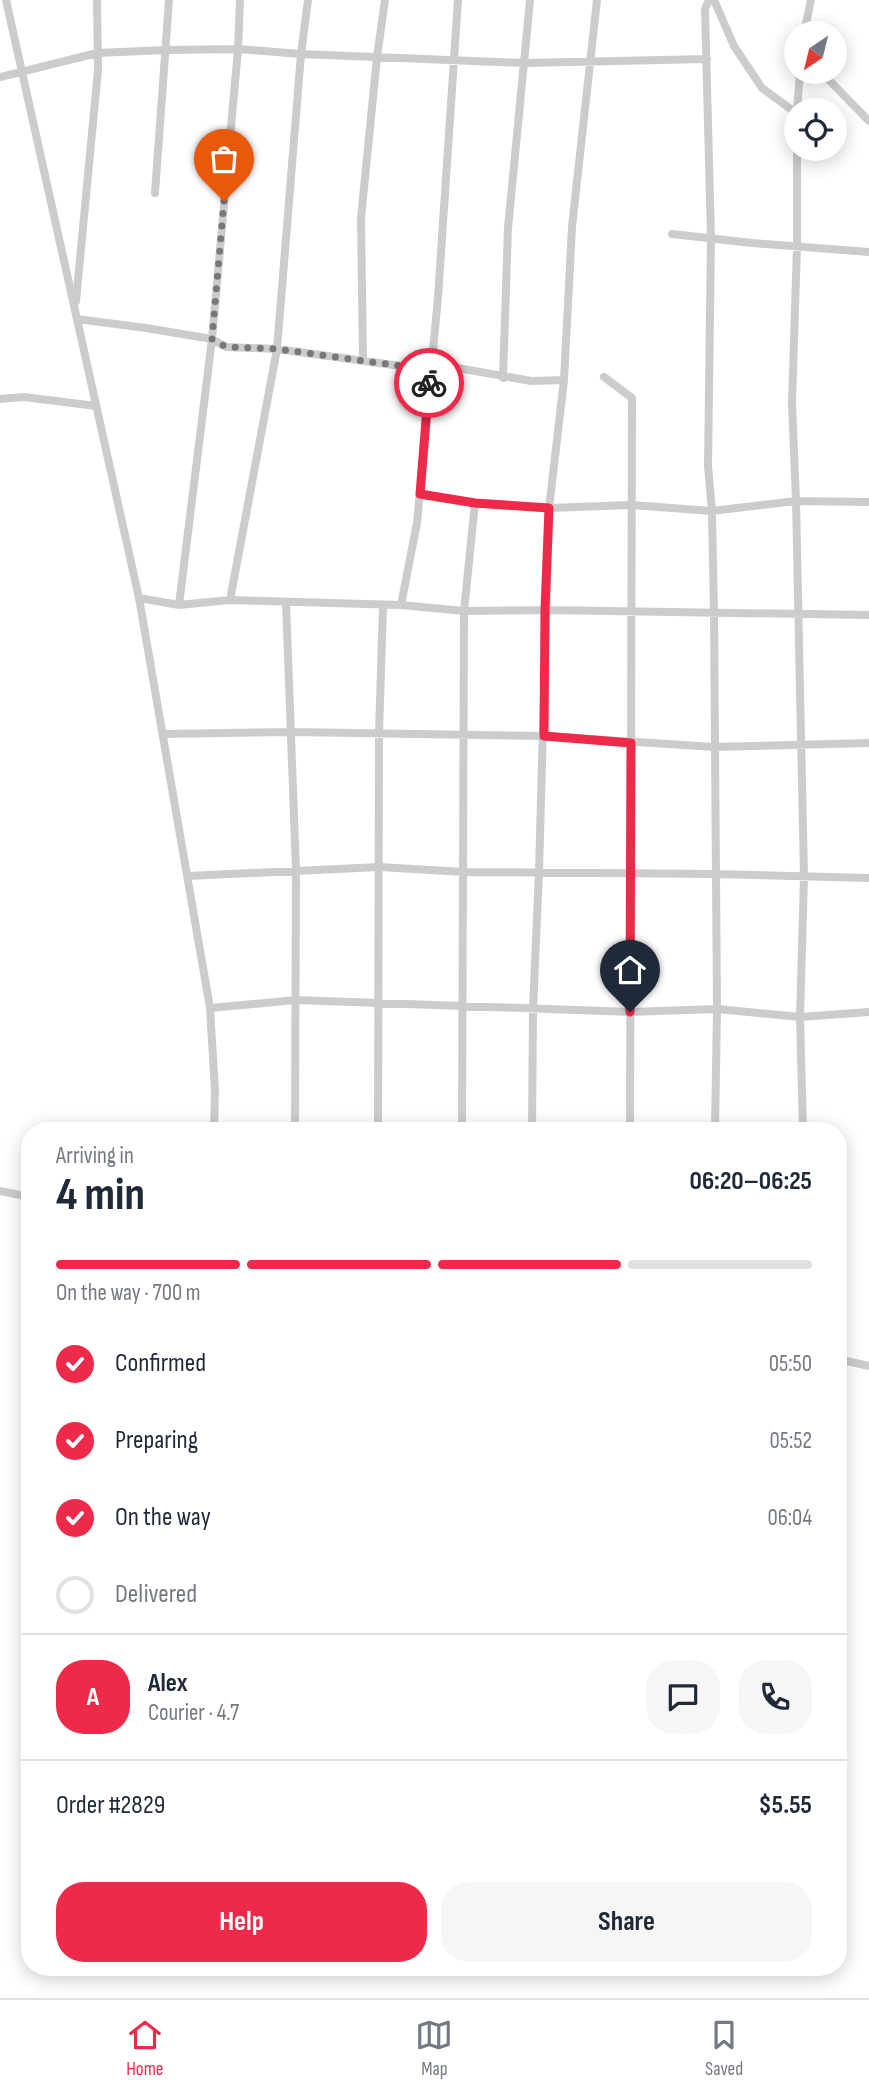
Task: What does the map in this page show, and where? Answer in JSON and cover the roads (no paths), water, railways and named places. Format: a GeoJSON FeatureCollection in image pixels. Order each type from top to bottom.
{"type":"FeatureCollection","features":[{"type":"Feature","properties":{"kind":"street"},"geometry":{"type":"LineString","coordinates":[[6,0],[139,598],[210,1008],[214,1122]]}},
{"type":"Feature","properties":{"kind":"street"},"geometry":{"type":"LineString","coordinates":[[76,315],[98,70],[97,0]]}},
{"type":"Feature","properties":{"kind":"street"},"geometry":{"type":"LineString","coordinates":[[155,193],[169,0]]}},
{"type":"Feature","properties":{"kind":"street"},"geometry":{"type":"LineString","coordinates":[[179,605],[212,339],[240,0]]}},
{"type":"Feature","properties":{"kind":"street"},"geometry":{"type":"LineString","coordinates":[[230,600],[277,349],[301,54],[308,0]]}},
{"type":"Feature","properties":{"kind":"street"},"geometry":{"type":"LineString","coordinates":[[363,361],[361,218],[385,0]]}},
{"type":"Feature","properties":{"kind":"street"},"geometry":{"type":"LineString","coordinates":[[401,606],[420,494],[458,0]]}},
{"type":"Feature","properties":{"kind":"street"},"geometry":{"type":"LineString","coordinates":[[503,378],[508,228],[530,0]]}},
{"type":"Feature","properties":{"kind":"street"},"geometry":{"type":"LineString","coordinates":[[531,1122],[549,508],[564,380],[572,227],[597,0]]}},
{"type":"Feature","properties":{"kind":"street"},"geometry":{"type":"LineString","coordinates":[[715,1122],[717,1009],[714,613],[712,511],[708,466],[711,238],[705,9],[712,0],[734,46],[762,88],[784,103]]}},
{"type":"Feature","properties":{"kind":"street"},"geometry":{"type":"LineString","coordinates":[[807,21],[811,0]]}},
{"type":"Feature","properties":{"kind":"street"},"geometry":{"type":"LineString","coordinates":[[0,77],[97,53],[166,50],[238,49],[524,63],[707,59]]}},
{"type":"Feature","properties":{"kind":"street"},"geometry":{"type":"LineString","coordinates":[[833,84],[869,121]]}},
{"type":"Feature","properties":{"kind":"street"},"geometry":{"type":"LineString","coordinates":[[797,161],[792,403],[804,877],[800,1017],[803,1122]]}},
{"type":"Feature","properties":{"kind":"street"},"geometry":{"type":"LineString","coordinates":[[672,234],[869,252]]}},
{"type":"Feature","properties":{"kind":"street"},"geometry":{"type":"LineString","coordinates":[[76,315],[212,339],[226,347],[277,349],[430,370],[452,367],[531,382],[564,380]]}},
{"type":"Feature","properties":{"kind":"street"},"geometry":{"type":"LineString","coordinates":[[604,377],[632,398],[630,1122]]}},
{"type":"Feature","properties":{"kind":"street"},"geometry":{"type":"LineString","coordinates":[[0,399],[24,397],[96,406]]}},
{"type":"Feature","properties":{"kind":"street"},"geometry":{"type":"LineString","coordinates":[[420,494],[475,503],[549,508],[631,505],[712,511],[796,502],[869,502]]}},
{"type":"Feature","properties":{"kind":"street"},"geometry":{"type":"LineString","coordinates":[[462,1122],[464,611],[475,503]]}},
{"type":"Feature","properties":{"kind":"street"},"geometry":{"type":"LineString","coordinates":[[139,598],[179,605],[230,600],[464,611],[869,615]]}},
{"type":"Feature","properties":{"kind":"street"},"geometry":{"type":"LineString","coordinates":[[286,603],[296,870],[295,1122]]}},
{"type":"Feature","properties":{"kind":"street"},"geometry":{"type":"LineString","coordinates":[[378,1122],[379,733],[383,606]]}},
{"type":"Feature","properties":{"kind":"street"},"geometry":{"type":"LineString","coordinates":[[163,734],[292,732],[544,736],[714,747],[869,743]]}},
{"type":"Feature","properties":{"kind":"street"},"geometry":{"type":"LineString","coordinates":[[187,876],[379,867],[465,872],[869,878]]}},
{"type":"Feature","properties":{"kind":"street"},"geometry":{"type":"LineString","coordinates":[[210,1008],[296,1000],[630,1012],[717,1009],[800,1017],[869,1012]]}},
{"type":"Feature","properties":{"kind":"street"},"geometry":{"type":"LineString","coordinates":[[0,1191],[21,1195]]}},
{"type":"Feature","properties":{"kind":"street"},"geometry":{"type":"LineString","coordinates":[[847,1361],[869,1366]]}}]}
